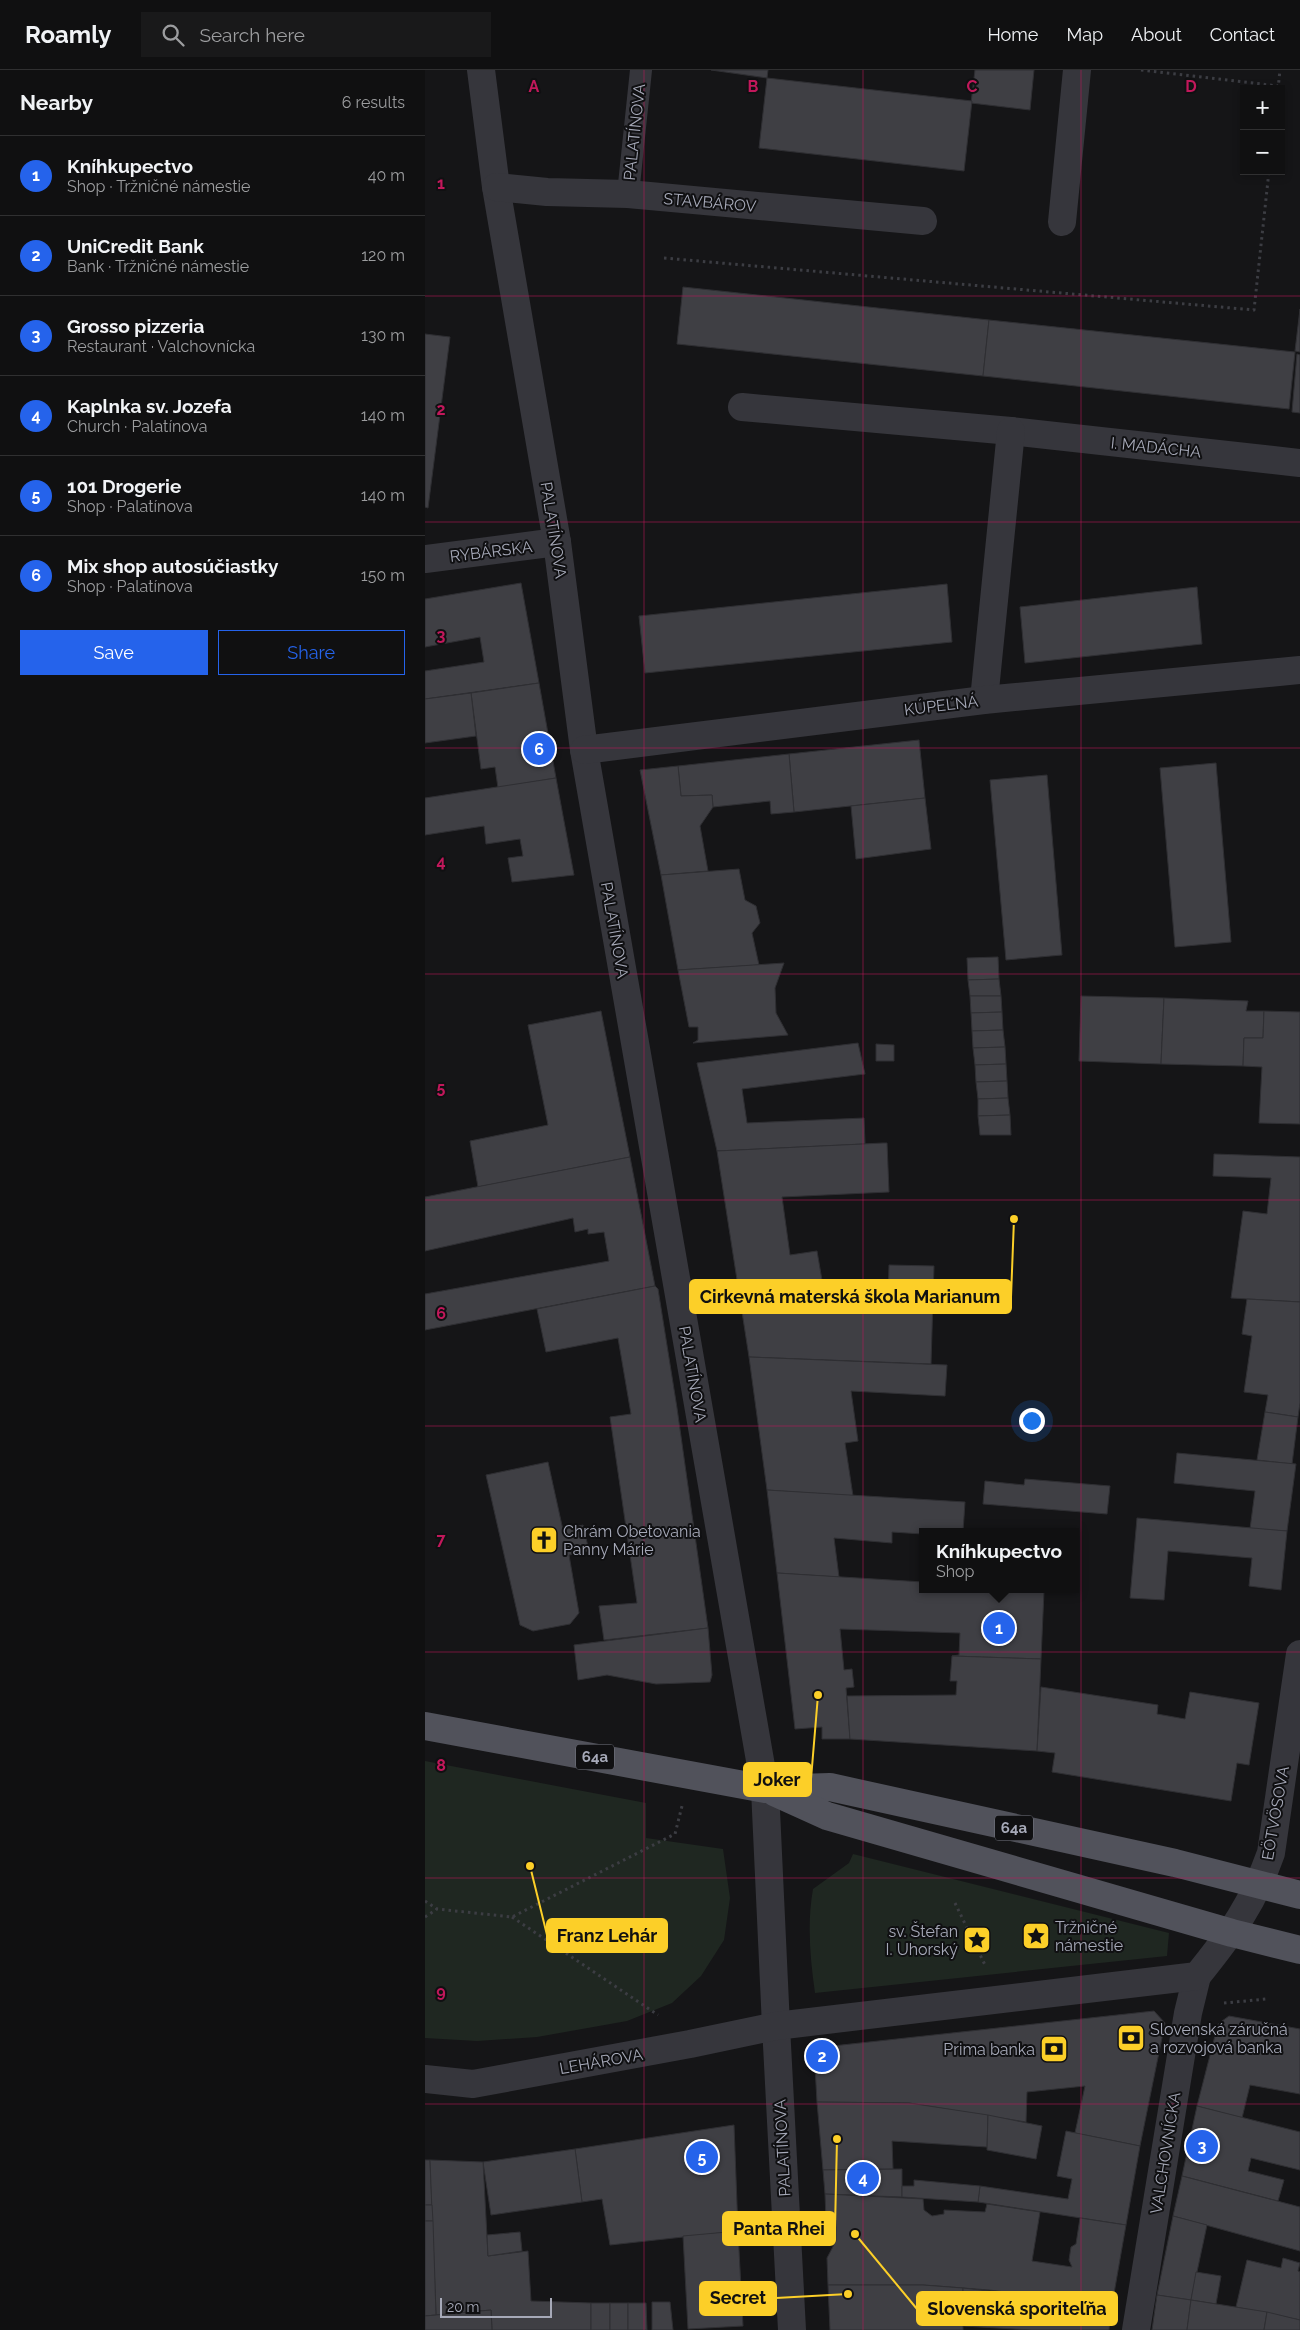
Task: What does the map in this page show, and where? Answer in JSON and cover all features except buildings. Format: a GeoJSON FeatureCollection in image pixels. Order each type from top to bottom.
{"type":"FeatureCollection","features":[{"type":"Feature","properties":{"kind":"main road","name":"64a"},"geometry":{"type":"LineString","coordinates":[[425,1726],[765,1788],[830,1787],[1261,1883],[1300,1895]]}},
{"type":"Feature","properties":{"kind":"main road","name":"64a"},"geometry":{"type":"LineString","coordinates":[[765,1788],[827,1816],[1232,1933],[1300,1950]]}},
{"type":"Feature","properties":{"kind":"street","name":"PALATÍNOVA"},"geometry":{"type":"LineString","coordinates":[[481,70],[496,187],[557,542],[584,750],[765,1788]]}},
{"type":"Feature","properties":{"kind":"street"},"geometry":{"type":"LineString","coordinates":[[1062,222],[1077,70]]}},
{"type":"Feature","properties":{"kind":"street","name":"STAVBÁROV"},"geometry":{"type":"LineString","coordinates":[[496,187],[547,192],[627,194],[923,221]]}},
{"type":"Feature","properties":{"kind":"street","name":"I. MADÁCHA"},"geometry":{"type":"LineString","coordinates":[[742,407],[1011,432],[1300,463]]}},
{"type":"Feature","properties":{"kind":"street"},"geometry":{"type":"LineString","coordinates":[[984,700],[1011,432]]}},
{"type":"Feature","properties":{"kind":"street","name":"RYBÁRSKA"},"geometry":{"type":"LineString","coordinates":[[425,559],[557,542]]}},
{"type":"Feature","properties":{"kind":"street","name":"KÚPEĽNÁ"},"geometry":{"type":"LineString","coordinates":[[584,750],[984,700],[1300,670]]}},
{"type":"Feature","properties":{"kind":"street","name":"EÖTVÖSOVA"},"geometry":{"type":"LineString","coordinates":[[1232,1933],[1261,1883],[1271,1853],[1300,1654]]}},
{"type":"Feature","properties":{"kind":"street"},"geometry":{"type":"LineString","coordinates":[[765,1788],[776,2026],[1197,1976],[1232,1933]]}},
{"type":"Feature","properties":{"kind":"street","name":"VALCHOVNÍCKA"},"geometry":{"type":"LineString","coordinates":[[1136,2330],[1188,2013],[1197,1976]]}},
{"type":"Feature","properties":{"kind":"street","name":"PALATÍNOVA"},"geometry":{"type":"LineString","coordinates":[[776,2026],[792,2330]]}},
{"type":"Feature","properties":{"kind":"street","name":"LEHÁROVA"},"geometry":{"type":"LineString","coordinates":[[425,2079],[473,2084],[690,2044],[776,2026]]}},
{"type":"Feature","properties":{"kind":"lane","name":"PALATÍNOVA"},"geometry":{"type":"LineString","coordinates":[[627,194],[641,70]]}},
{"type":"Feature","properties":{"kind":"path"},"geometry":{"type":"LineString","coordinates":[[1141,70],[1262,85]]}},
{"type":"Feature","properties":{"kind":"path"},"geometry":{"type":"LineString","coordinates":[[1278,85],[1280,70]]}},
{"type":"Feature","properties":{"kind":"path"},"geometry":{"type":"LineString","coordinates":[[664,258],[1254,310],[1269,175]]}},
{"type":"Feature","properties":{"kind":"path"},"geometry":{"type":"LineString","coordinates":[[512,1917],[675,1834],[682,1806]]}},
{"type":"Feature","properties":{"kind":"path"},"geometry":{"type":"LineString","coordinates":[[425,1901],[437,1909],[512,1917],[660,2017]]}},
{"type":"Feature","properties":{"kind":"path"},"geometry":{"type":"LineString","coordinates":[[955,1903],[987,1970]]}},
{"type":"Feature","properties":{"kind":"path"},"geometry":{"type":"LineString","coordinates":[[425,1917],[437,1909]]}},
{"type":"Feature","properties":{"kind":"shaded area"},"geometry":{"type":"Polygon","coordinates":[[[425,1761],[646,1803],[646,1838],[723,1849],[730,1898],[724,1940],[701,1976],[672,2003],[627,2021],[537,2037],[477,2041],[425,2038],[425,1761]]]}},
{"type":"Feature","properties":{"kind":"shaded area"},"geometry":{"type":"Polygon","coordinates":[[[853,1854],[1169,1933],[1167,1956],[815,1993],[810,1941],[813,1889],[849,1863],[853,1854]]]}},
{"type":"Feature","properties":{"kind":"place","name":"Mix shop autosúčiastky"},"geometry":{"type":"Point","coordinates":[539,749]}},
{"type":"Feature","properties":{"kind":"place","name":"Cirkevná materská škola Marianum"},"geometry":{"type":"Point","coordinates":[1014,1219]}},
{"type":"Feature","properties":{"kind":"place","name":"Chrám Obetovania Panny Márie"},"geometry":{"type":"Point","coordinates":[544,1540]}},
{"type":"Feature","properties":{"kind":"place","name":"Kníhkupectvo"},"geometry":{"type":"Point","coordinates":[999,1628]}},
{"type":"Feature","properties":{"kind":"place","name":"Joker"},"geometry":{"type":"Point","coordinates":[818,1695]}},
{"type":"Feature","properties":{"kind":"place","name":"Franz Lehár"},"geometry":{"type":"Point","coordinates":[530,1866]}},
{"type":"Feature","properties":{"kind":"place","name":"Tržničné námestie"},"geometry":{"type":"Point","coordinates":[1036,1936]}},
{"type":"Feature","properties":{"kind":"place","name":"sv. Štefan I. Uhorský"},"geometry":{"type":"Point","coordinates":[977,1940]}},
{"type":"Feature","properties":{"kind":"place","name":"Slovenská záručná a rozvojová banka"},"geometry":{"type":"Point","coordinates":[1131,2038]}},
{"type":"Feature","properties":{"kind":"place","name":"Prima banka"},"geometry":{"type":"Point","coordinates":[1054,2049]}},
{"type":"Feature","properties":{"kind":"place","name":"UniCredit Bank"},"geometry":{"type":"Point","coordinates":[822,2056]}},
{"type":"Feature","properties":{"kind":"place","name":"Panta Rhei"},"geometry":{"type":"Point","coordinates":[837,2139]}},
{"type":"Feature","properties":{"kind":"place","name":"Grosso pizzeria"},"geometry":{"type":"Point","coordinates":[1202,2146]}},
{"type":"Feature","properties":{"kind":"place","name":"101 Drogerie"},"geometry":{"type":"Point","coordinates":[702,2157]}},
{"type":"Feature","properties":{"kind":"place","name":"Kaplnka sv. Jozefa"},"geometry":{"type":"Point","coordinates":[863,2178]}},
{"type":"Feature","properties":{"kind":"place","name":"Slovenská sporiteľňa"},"geometry":{"type":"Point","coordinates":[855,2234]}},
{"type":"Feature","properties":{"kind":"place","name":"Secret"},"geometry":{"type":"Point","coordinates":[848,2294]}}]}
